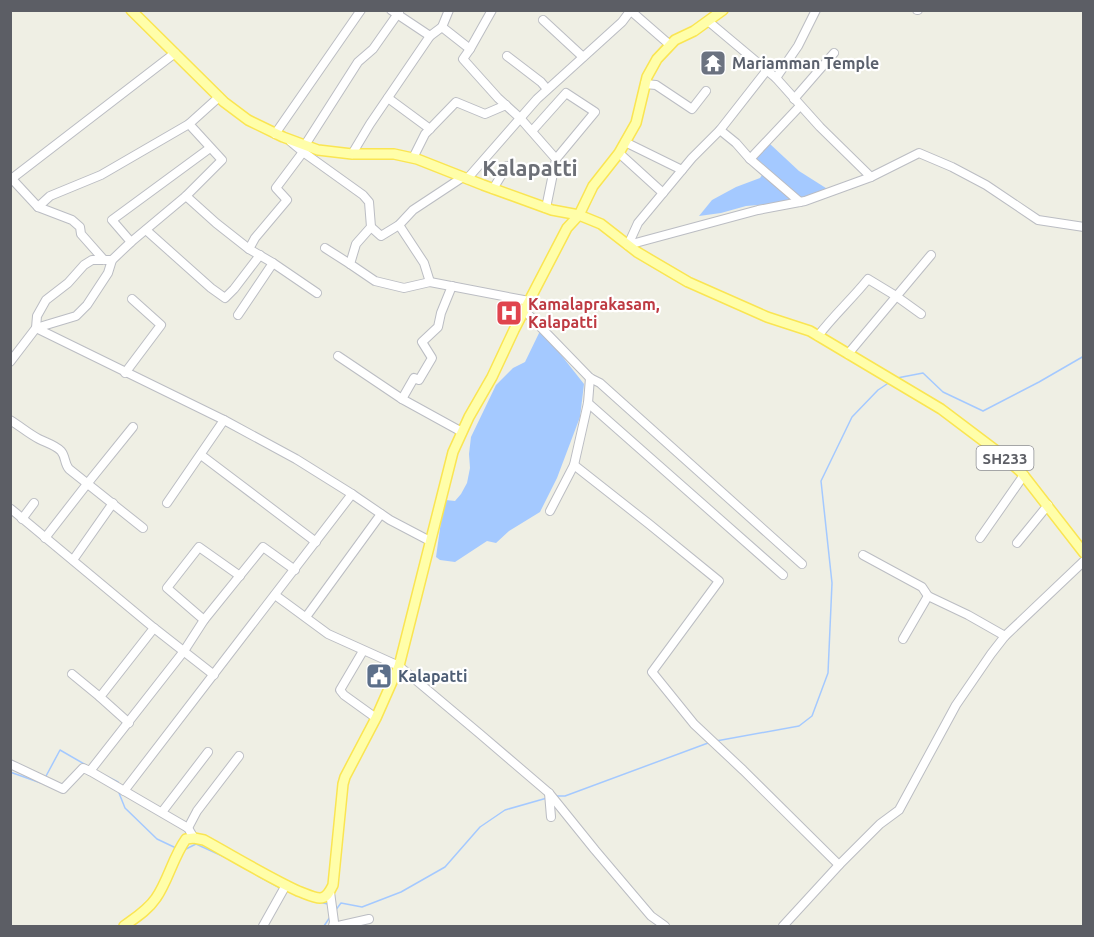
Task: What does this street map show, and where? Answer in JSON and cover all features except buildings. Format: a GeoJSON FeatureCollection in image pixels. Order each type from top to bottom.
{"type":"FeatureCollection","features":[{"type":"Feature","properties":{"kind":"main road","name":"SH233"},"geometry":{"type":"LineString","coordinates":[[131,10],[219,97],[248,120],[304,149],[352,154],[394,154],[412,158],[546,208],[579,215],[601,224],[637,252],[688,282],[767,317],[810,331],[950,416],[1002,455],[1024,475],[1083,553]]}},
{"type":"Feature","properties":{"kind":"main road"},"geometry":{"type":"LineString","coordinates":[[124,927],[141,914],[156,897],[186,839],[204,840],[284,888],[320,898],[330,895],[333,885],[343,784],[399,666],[453,452],[567,228],[579,215],[593,186],[619,153],[636,123],[647,77],[657,59],[675,40],[694,31],[723,10]]}},
{"type":"Feature","properties":{"kind":"street"},"geometry":{"type":"LineString","coordinates":[[275,134],[361,10]]}},
{"type":"Feature","properties":{"kind":"street"},"geometry":{"type":"LineString","coordinates":[[352,154],[369,124],[430,36],[442,27],[449,10]]}},
{"type":"Feature","properties":{"kind":"street"},"geometry":{"type":"LineString","coordinates":[[492,10],[463,59],[556,159]]}},
{"type":"Feature","properties":{"kind":"street"},"geometry":{"type":"LineString","coordinates":[[776,78],[798,46],[816,10]]}},
{"type":"Feature","properties":{"kind":"street"},"geometry":{"type":"LineString","coordinates":[[304,149],[363,195],[369,202],[371,227],[381,236],[399,225],[413,210],[465,178],[547,89],[622,22],[631,11],[670,45]]}},
{"type":"Feature","properties":{"kind":"street"},"geometry":{"type":"LineString","coordinates":[[249,249],[255,238],[287,200],[276,188],[304,149],[358,62],[373,49],[396,12],[430,36]]}},
{"type":"Feature","properties":{"kind":"street"},"geometry":{"type":"LineString","coordinates":[[543,20],[583,57]]}},
{"type":"Feature","properties":{"kind":"street"},"geometry":{"type":"LineString","coordinates":[[708,21],[776,78],[820,127],[872,177]]}},
{"type":"Feature","properties":{"kind":"street"},"geometry":{"type":"LineString","coordinates":[[442,27],[470,49]]}},
{"type":"Feature","properties":{"kind":"street"},"geometry":{"type":"LineString","coordinates":[[36,328],[76,316],[87,305],[108,273],[108,260],[81,234],[80,227],[72,220],[38,207],[11,180],[175,53]]}},
{"type":"Feature","properties":{"kind":"street"},"geometry":{"type":"LineString","coordinates":[[794,99],[834,53]]}},
{"type":"Feature","properties":{"kind":"street"},"geometry":{"type":"LineString","coordinates":[[507,56],[542,82],[547,89]]}},
{"type":"Feature","properties":{"kind":"street"},"geometry":{"type":"LineString","coordinates":[[628,245],[638,223],[682,170],[720,130],[767,70]]}},
{"type":"Feature","properties":{"kind":"street"},"geometry":{"type":"LineString","coordinates":[[645,84],[656,86],[692,109],[706,91]]}},
{"type":"Feature","properties":{"kind":"street"},"geometry":{"type":"LineString","coordinates":[[532,131],[566,93],[595,112],[556,159],[546,208]]}},
{"type":"Feature","properties":{"kind":"street"},"geometry":{"type":"LineString","coordinates":[[38,207],[50,196],[101,175],[189,124],[219,97]]}},
{"type":"Feature","properties":{"kind":"street"},"geometry":{"type":"LineString","coordinates":[[388,98],[430,129]]}},
{"type":"Feature","properties":{"kind":"street"},"geometry":{"type":"LineString","coordinates":[[412,158],[426,134],[456,102],[484,114],[506,105]]}},
{"type":"Feature","properties":{"kind":"street"},"geometry":{"type":"LineString","coordinates":[[750,159],[800,106]]}},
{"type":"Feature","properties":{"kind":"street"},"geometry":{"type":"LineString","coordinates":[[11,361],[36,328],[37,316],[46,300],[68,283],[84,265],[92,260],[108,260],[146,230],[186,196],[222,160],[189,124]]}},
{"type":"Feature","properties":{"kind":"street"},"geometry":{"type":"LineString","coordinates":[[720,130],[800,202]]}},
{"type":"Feature","properties":{"kind":"street"},"geometry":{"type":"LineString","coordinates":[[626,142],[682,170]]}},
{"type":"Feature","properties":{"kind":"street"},"geometry":{"type":"LineString","coordinates":[[130,242],[112,220],[210,148]]}},
{"type":"Feature","properties":{"kind":"street"},"geometry":{"type":"LineString","coordinates":[[619,153],[663,193]]}},
{"type":"Feature","properties":{"kind":"street"},"geometry":{"type":"LineString","coordinates":[[628,245],[758,210],[806,201],[872,177],[919,153],[986,185],[1038,220],[1083,227]]}},
{"type":"Feature","properties":{"kind":"street"},"geometry":{"type":"LineString","coordinates":[[493,189],[507,166]]}},
{"type":"Feature","properties":{"kind":"street"},"geometry":{"type":"LineString","coordinates":[[186,196],[249,249],[317,293]]}},
{"type":"Feature","properties":{"kind":"street"},"geometry":{"type":"LineString","coordinates":[[399,225],[424,263],[430,282]]}},
{"type":"Feature","properties":{"kind":"street"},"geometry":{"type":"LineString","coordinates":[[350,264],[356,244],[371,227]]}},
{"type":"Feature","properties":{"kind":"street"},"geometry":{"type":"LineString","coordinates":[[146,230],[225,298],[260,255]]}},
{"type":"Feature","properties":{"kind":"street"},"geometry":{"type":"LineString","coordinates":[[325,248],[375,281],[404,288],[430,282],[526,305],[590,378],[600,383],[801,564]]}},
{"type":"Feature","properties":{"kind":"street"},"geometry":{"type":"LineString","coordinates":[[848,354],[931,255]]}},
{"type":"Feature","properties":{"kind":"street"},"geometry":{"type":"LineString","coordinates":[[238,315],[273,263]]}},
{"type":"Feature","properties":{"kind":"street"},"geometry":{"type":"LineString","coordinates":[[818,336],[868,279],[921,314]]}},
{"type":"Feature","properties":{"kind":"street"},"geometry":{"type":"LineString","coordinates":[[402,399],[414,378],[419,380],[432,358],[422,342],[438,327],[452,286]]}},
{"type":"Feature","properties":{"kind":"street"},"geometry":{"type":"LineString","coordinates":[[125,373],[161,325],[132,299]]}},
{"type":"Feature","properties":{"kind":"street"},"geometry":{"type":"LineString","coordinates":[[36,328],[224,420],[296,459],[381,514],[430,542]]}},
{"type":"Feature","properties":{"kind":"street"},"geometry":{"type":"LineString","coordinates":[[338,356],[402,399],[462,432]]}},
{"type":"Feature","properties":{"kind":"street"},"geometry":{"type":"LineString","coordinates":[[550,511],[574,465],[588,403],[590,378]]}},
{"type":"Feature","properties":{"kind":"street"},"geometry":{"type":"LineString","coordinates":[[588,403],[783,575]]}},
{"type":"Feature","properties":{"kind":"street"},"geometry":{"type":"LineString","coordinates":[[10,420],[61,451],[66,458],[66,465],[143,528]]}},
{"type":"Feature","properties":{"kind":"street"},"geometry":{"type":"LineString","coordinates":[[167,503],[224,420]]}},
{"type":"Feature","properties":{"kind":"street"},"geometry":{"type":"LineString","coordinates":[[45,538],[133,427]]}},
{"type":"Feature","properties":{"kind":"street"},"geometry":{"type":"LineString","coordinates":[[201,455],[316,542]]}},
{"type":"Feature","properties":{"kind":"street"},"geometry":{"type":"LineString","coordinates":[[574,465],[719,581],[652,672],[694,724],[839,865]]}},
{"type":"Feature","properties":{"kind":"street"},"geometry":{"type":"LineString","coordinates":[[980,538],[1024,475]]}},
{"type":"Feature","properties":{"kind":"street"},"geometry":{"type":"LineString","coordinates":[[120,789],[214,675],[352,494]]}},
{"type":"Feature","properties":{"kind":"street"},"geometry":{"type":"LineString","coordinates":[[22,519],[34,503]]}},
{"type":"Feature","properties":{"kind":"street"},"geometry":{"type":"LineString","coordinates":[[73,560],[113,503]]}},
{"type":"Feature","properties":{"kind":"street"},"geometry":{"type":"LineString","coordinates":[[1017,543],[1048,505]]}},
{"type":"Feature","properties":{"kind":"street"},"geometry":{"type":"LineString","coordinates":[[11,509],[214,675]]}},
{"type":"Feature","properties":{"kind":"street"},"geometry":{"type":"LineString","coordinates":[[306,617],[381,514]]}},
{"type":"Feature","properties":{"kind":"street"},"geometry":{"type":"LineString","coordinates":[[92,769],[184,651],[204,620],[263,547],[295,570]]}},
{"type":"Feature","properties":{"kind":"street"},"geometry":{"type":"LineString","coordinates":[[204,620],[167,588],[199,548],[240,576]]}},
{"type":"Feature","properties":{"kind":"street"},"geometry":{"type":"LineString","coordinates":[[863,555],[922,587],[928,596],[1005,636]]}},
{"type":"Feature","properties":{"kind":"street"},"geometry":{"type":"LineString","coordinates":[[783,927],[839,865],[880,824],[899,810],[956,705],[1005,636],[1083,561]]}},
{"type":"Feature","properties":{"kind":"street"},"geometry":{"type":"LineString","coordinates":[[276,595],[328,634],[399,666],[549,793],[651,916],[665,927]]}},
{"type":"Feature","properties":{"kind":"street"},"geometry":{"type":"LineString","coordinates":[[903,639],[928,596]]}},
{"type":"Feature","properties":{"kind":"street"},"geometry":{"type":"LineString","coordinates":[[100,698],[154,628]]}},
{"type":"Feature","properties":{"kind":"street"},"geometry":{"type":"LineString","coordinates":[[363,651],[340,690],[376,718]]}},
{"type":"Feature","properties":{"kind":"street"},"geometry":{"type":"LineString","coordinates":[[72,674],[129,723]]}},
{"type":"Feature","properties":{"kind":"street"},"geometry":{"type":"LineString","coordinates":[[162,812],[208,752]]}},
{"type":"Feature","properties":{"kind":"street"},"geometry":{"type":"LineString","coordinates":[[188,828],[206,798],[239,756]]}},
{"type":"Feature","properties":{"kind":"street"},"geometry":{"type":"LineString","coordinates":[[10,764],[63,789],[83,768],[92,769],[120,789],[188,828],[194,838]]}},
{"type":"Feature","properties":{"kind":"street"},"geometry":{"type":"LineString","coordinates":[[549,793],[550,813]]}},
{"type":"Feature","properties":{"kind":"street"},"geometry":{"type":"LineString","coordinates":[[263,927],[284,888]]}},
{"type":"Feature","properties":{"kind":"street"},"geometry":{"type":"LineString","coordinates":[[330,895],[335,925],[369,919]]}},
{"type":"Feature","properties":{"kind":"water"},"geometry":{"type":"Polygon","coordinates":[[[770,144],[799,171],[829,190],[783,203],[746,206],[699,216],[712,200],[736,187],[760,178],[767,168],[756,158],[770,144]]]}},
{"type":"Feature","properties":{"kind":"water"},"geometry":{"type":"Polygon","coordinates":[[[540,331],[584,384],[580,417],[557,478],[540,512],[509,531],[496,543],[487,541],[455,562],[440,560],[436,557],[442,514],[446,500],[455,501],[467,483],[471,437],[496,385],[513,368],[525,362],[540,331]]]}},
{"type":"Feature","properties":{"kind":"waterway"},"geometry":{"type":"LineString","coordinates":[[897,378],[923,373],[943,392],[983,411],[1084,356]]}},
{"type":"Feature","properties":{"kind":"waterway"},"geometry":{"type":"LineString","coordinates":[[716,741],[799,726],[812,716],[828,673],[832,583],[821,481],[852,417],[878,390],[890,382]]}},
{"type":"Feature","properties":{"kind":"waterway"},"geometry":{"type":"LineString","coordinates":[[555,796],[565,796],[708,743]]}},
{"type":"Feature","properties":{"kind":"waterway"},"geometry":{"type":"LineString","coordinates":[[45,778],[60,750],[86,765]]}},
{"type":"Feature","properties":{"kind":"waterway"},"geometry":{"type":"LineString","coordinates":[[10,772],[41,783]]}},
{"type":"Feature","properties":{"kind":"waterway"},"geometry":{"type":"LineString","coordinates":[[98,772],[118,782],[118,785]]}},
{"type":"Feature","properties":{"kind":"waterway"},"geometry":{"type":"LineString","coordinates":[[119,793],[125,808],[157,839],[176,848]]}},
{"type":"Feature","properties":{"kind":"waterway"},"geometry":{"type":"LineString","coordinates":[[335,911],[341,903],[362,907],[401,892],[445,867],[480,827],[505,810],[547,798]]}},
{"type":"Feature","properties":{"kind":"waterway"},"geometry":{"type":"LineString","coordinates":[[184,850],[196,844],[231,860]]}},
{"type":"Feature","properties":{"kind":"waterway"},"geometry":{"type":"LineString","coordinates":[[258,876],[280,888]]}},
{"type":"Feature","properties":{"kind":"waterway"},"geometry":{"type":"LineString","coordinates":[[287,891],[314,901]]}},
{"type":"Feature","properties":{"kind":"waterway"},"geometry":{"type":"LineString","coordinates":[[318,902],[328,904]]}},
{"type":"Feature","properties":{"kind":"waterway"},"geometry":{"type":"LineString","coordinates":[[324,926],[330,917]]}},
{"type":"Feature","properties":{"kind":"place","name":"Mariamman Temple"},"geometry":{"type":"Point","coordinates":[713,63]}},
{"type":"Feature","properties":{"kind":"place","name":"Kamalaprakasam, Kalapatti"},"geometry":{"type":"Point","coordinates":[509,313]}},
{"type":"Feature","properties":{"kind":"place","name":"Kalapatti"},"geometry":{"type":"Point","coordinates":[379,676]}},
{"type":"Feature","properties":{"kind":"district","name":"Kalapatti"},"geometry":{"type":"Point","coordinates":[530,167]}}]}
